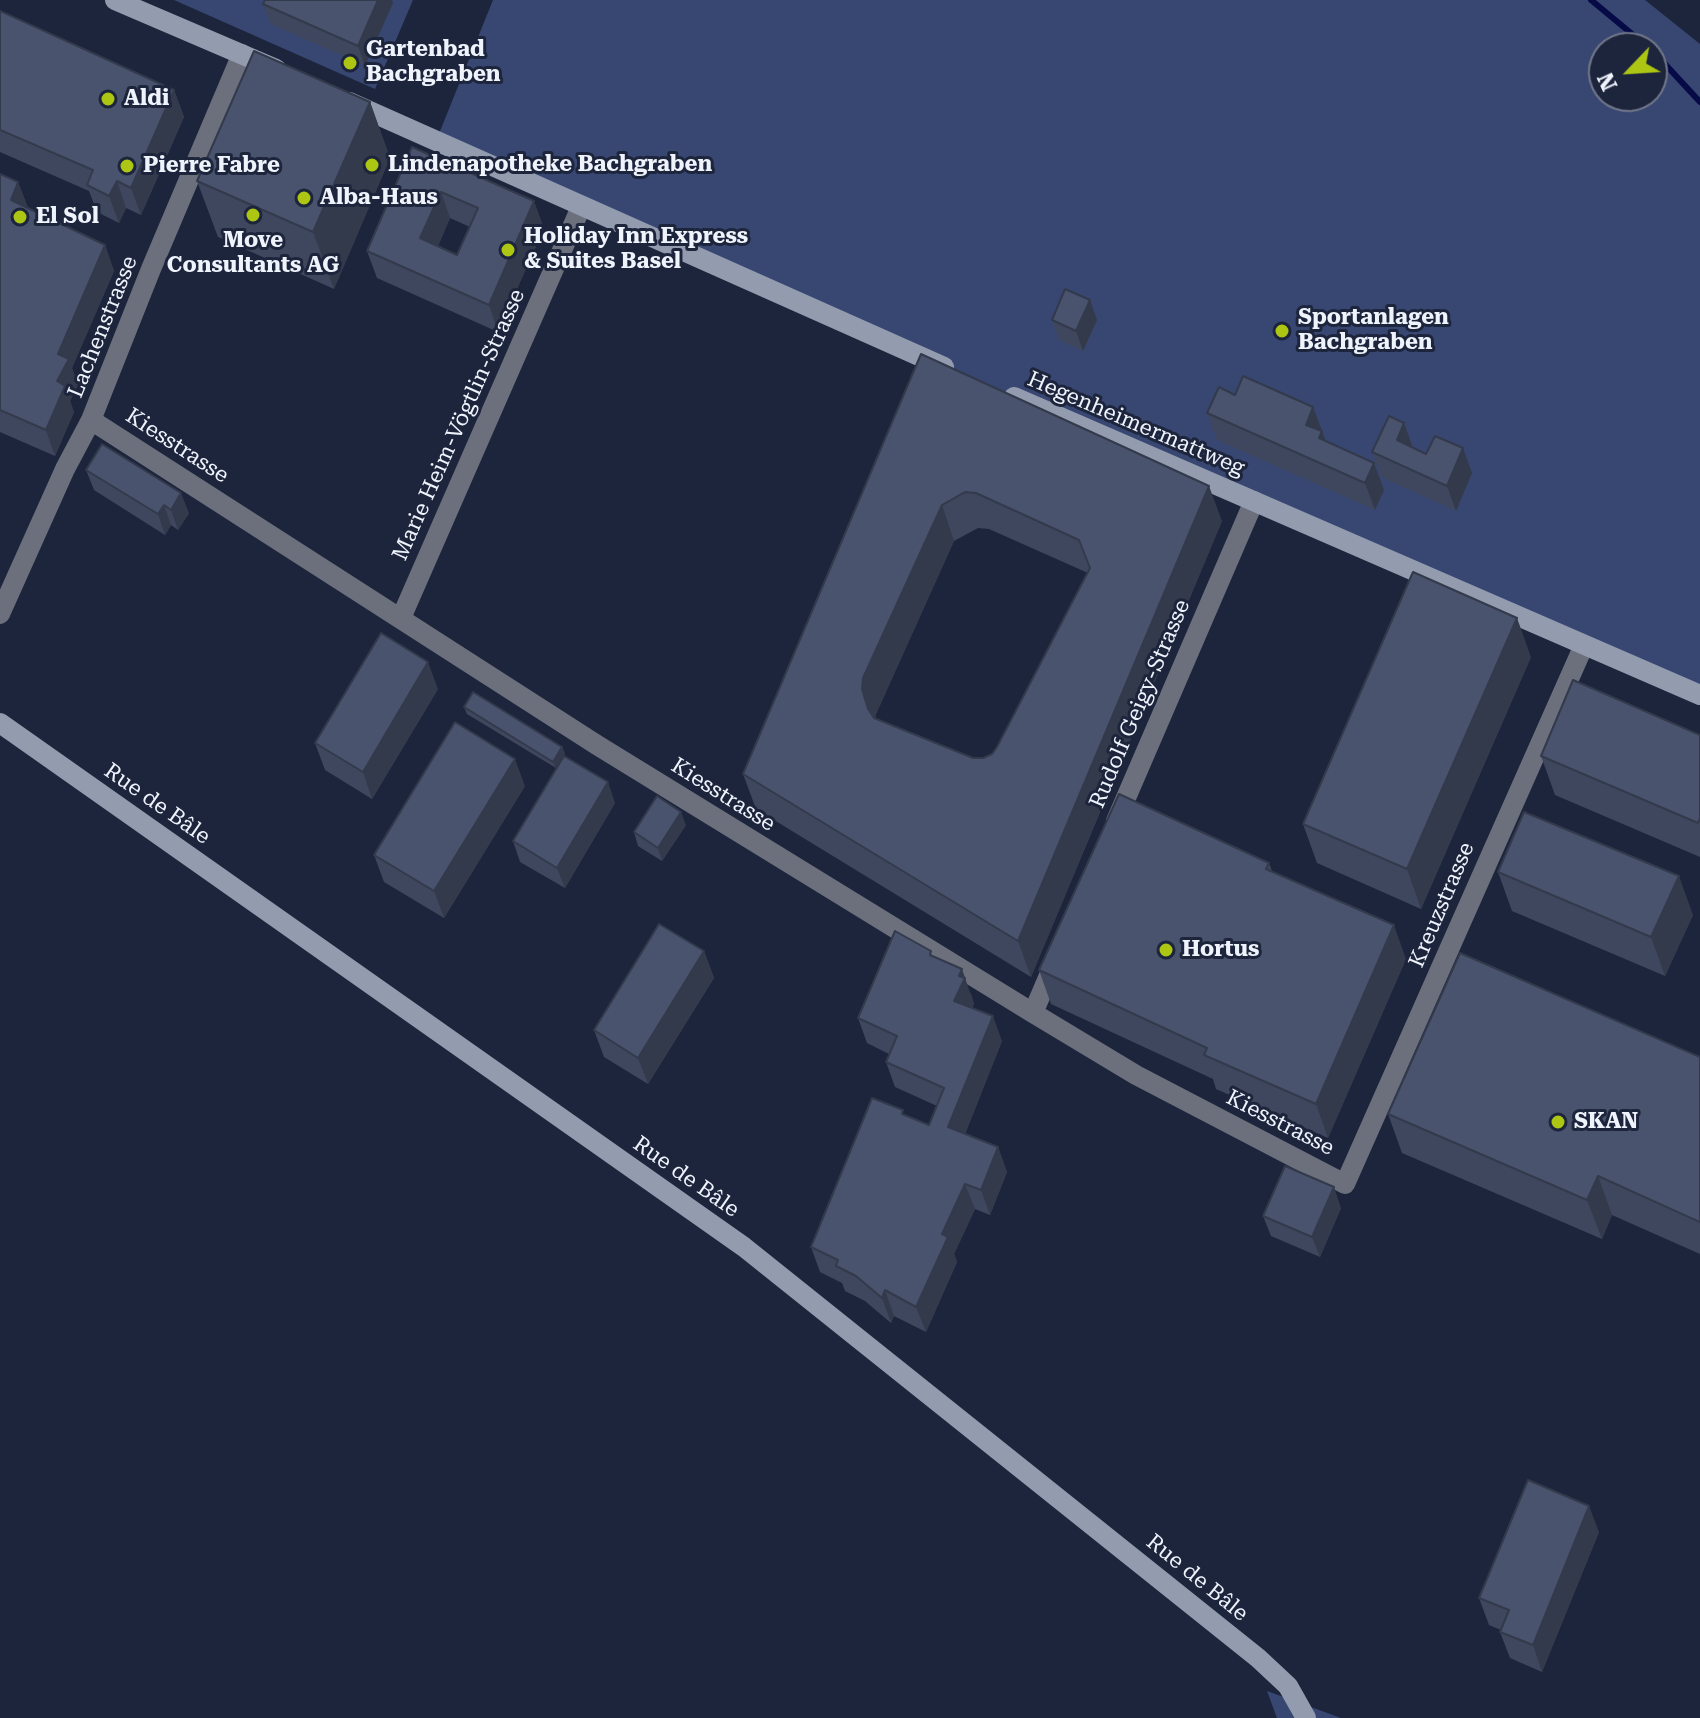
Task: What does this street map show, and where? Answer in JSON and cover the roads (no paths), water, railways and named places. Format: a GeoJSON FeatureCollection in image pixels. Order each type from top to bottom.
{"type":"FeatureCollection","features":[{"type":"Feature","properties":{"kind":"street"},"geometry":{"type":"LineString","coordinates":[[115,0],[297,79]]}},
{"type":"Feature","properties":{"kind":"street","name":"Lachenstrasse"},"geometry":{"type":"LineString","coordinates":[[0,614],[65,469],[91,420],[242,54]]}},
{"type":"Feature","properties":{"kind":"street"},"geometry":{"type":"LineString","coordinates":[[325,91],[963,375]]}},
{"type":"Feature","properties":{"kind":"street","name":"Marie Heim-Vögtlin-Strasse"},"geometry":{"type":"LineString","coordinates":[[401,618],[581,207]]}},
{"type":"Feature","properties":{"kind":"street","name":"Hegenheimermattweg"},"geometry":{"type":"LineString","coordinates":[[991,387],[1700,695]]}},
{"type":"Feature","properties":{"kind":"street","name":"Kiesstrasse"},"geometry":{"type":"LineString","coordinates":[[91,420],[585,738],[1033,1013],[1136,1075],[1345,1184]]}},
{"type":"Feature","properties":{"kind":"street","name":"Rudolf Geigy-Strasse"},"geometry":{"type":"LineString","coordinates":[[1110,834],[1254,501]]}},
{"type":"Feature","properties":{"kind":"street","name":"Kreuzstrasse"},"geometry":{"type":"LineString","coordinates":[[1345,1184],[1584,645]]}},
{"type":"Feature","properties":{"kind":"street","name":"Rue de Bâle"},"geometry":{"type":"LineString","coordinates":[[0,723],[744,1247],[1258,1658],[1288,1686],[1306,1718]]}},
{"type":"Feature","properties":{"kind":"street"},"geometry":{"type":"LineString","coordinates":[[1033,1013],[1062,944]]}},
{"type":"Feature","properties":{"kind":"waterway"},"geometry":{"type":"LineString","coordinates":[[1591,0],[1630,32]]}},
{"type":"Feature","properties":{"kind":"waterway"},"geometry":{"type":"LineString","coordinates":[[1668,67],[1700,102]]}},
{"type":"Feature","properties":{"kind":"place","name":"Gartenbad Bachgraben"},"geometry":{"type":"Point","coordinates":[350,63]}},
{"type":"Feature","properties":{"kind":"place","name":"Aldi"},"geometry":{"type":"Point","coordinates":[108,99]}},
{"type":"Feature","properties":{"kind":"place","name":"Lindenapotheke Bachgraben"},"geometry":{"type":"Point","coordinates":[372,165]}},
{"type":"Feature","properties":{"kind":"place","name":"Pierre Fabre"},"geometry":{"type":"Point","coordinates":[127,166]}},
{"type":"Feature","properties":{"kind":"place","name":"Alba-Haus"},"geometry":{"type":"Point","coordinates":[304,198]}},
{"type":"Feature","properties":{"kind":"place","name":"Move Consultants AG"},"geometry":{"type":"Point","coordinates":[253,215]}},
{"type":"Feature","properties":{"kind":"place","name":"El Sol"},"geometry":{"type":"Point","coordinates":[20,217]}},
{"type":"Feature","properties":{"kind":"place","name":"Holiday Inn Express & Suites Basel"},"geometry":{"type":"Point","coordinates":[508,250]}},
{"type":"Feature","properties":{"kind":"place","name":"Sportanlagen Bachgraben"},"geometry":{"type":"Point","coordinates":[1282,331]}},
{"type":"Feature","properties":{"kind":"place","name":"Hortus"},"geometry":{"type":"Point","coordinates":[1166,950]}},
{"type":"Feature","properties":{"kind":"place","name":"SKAN"},"geometry":{"type":"Point","coordinates":[1558,1122]}}]}
